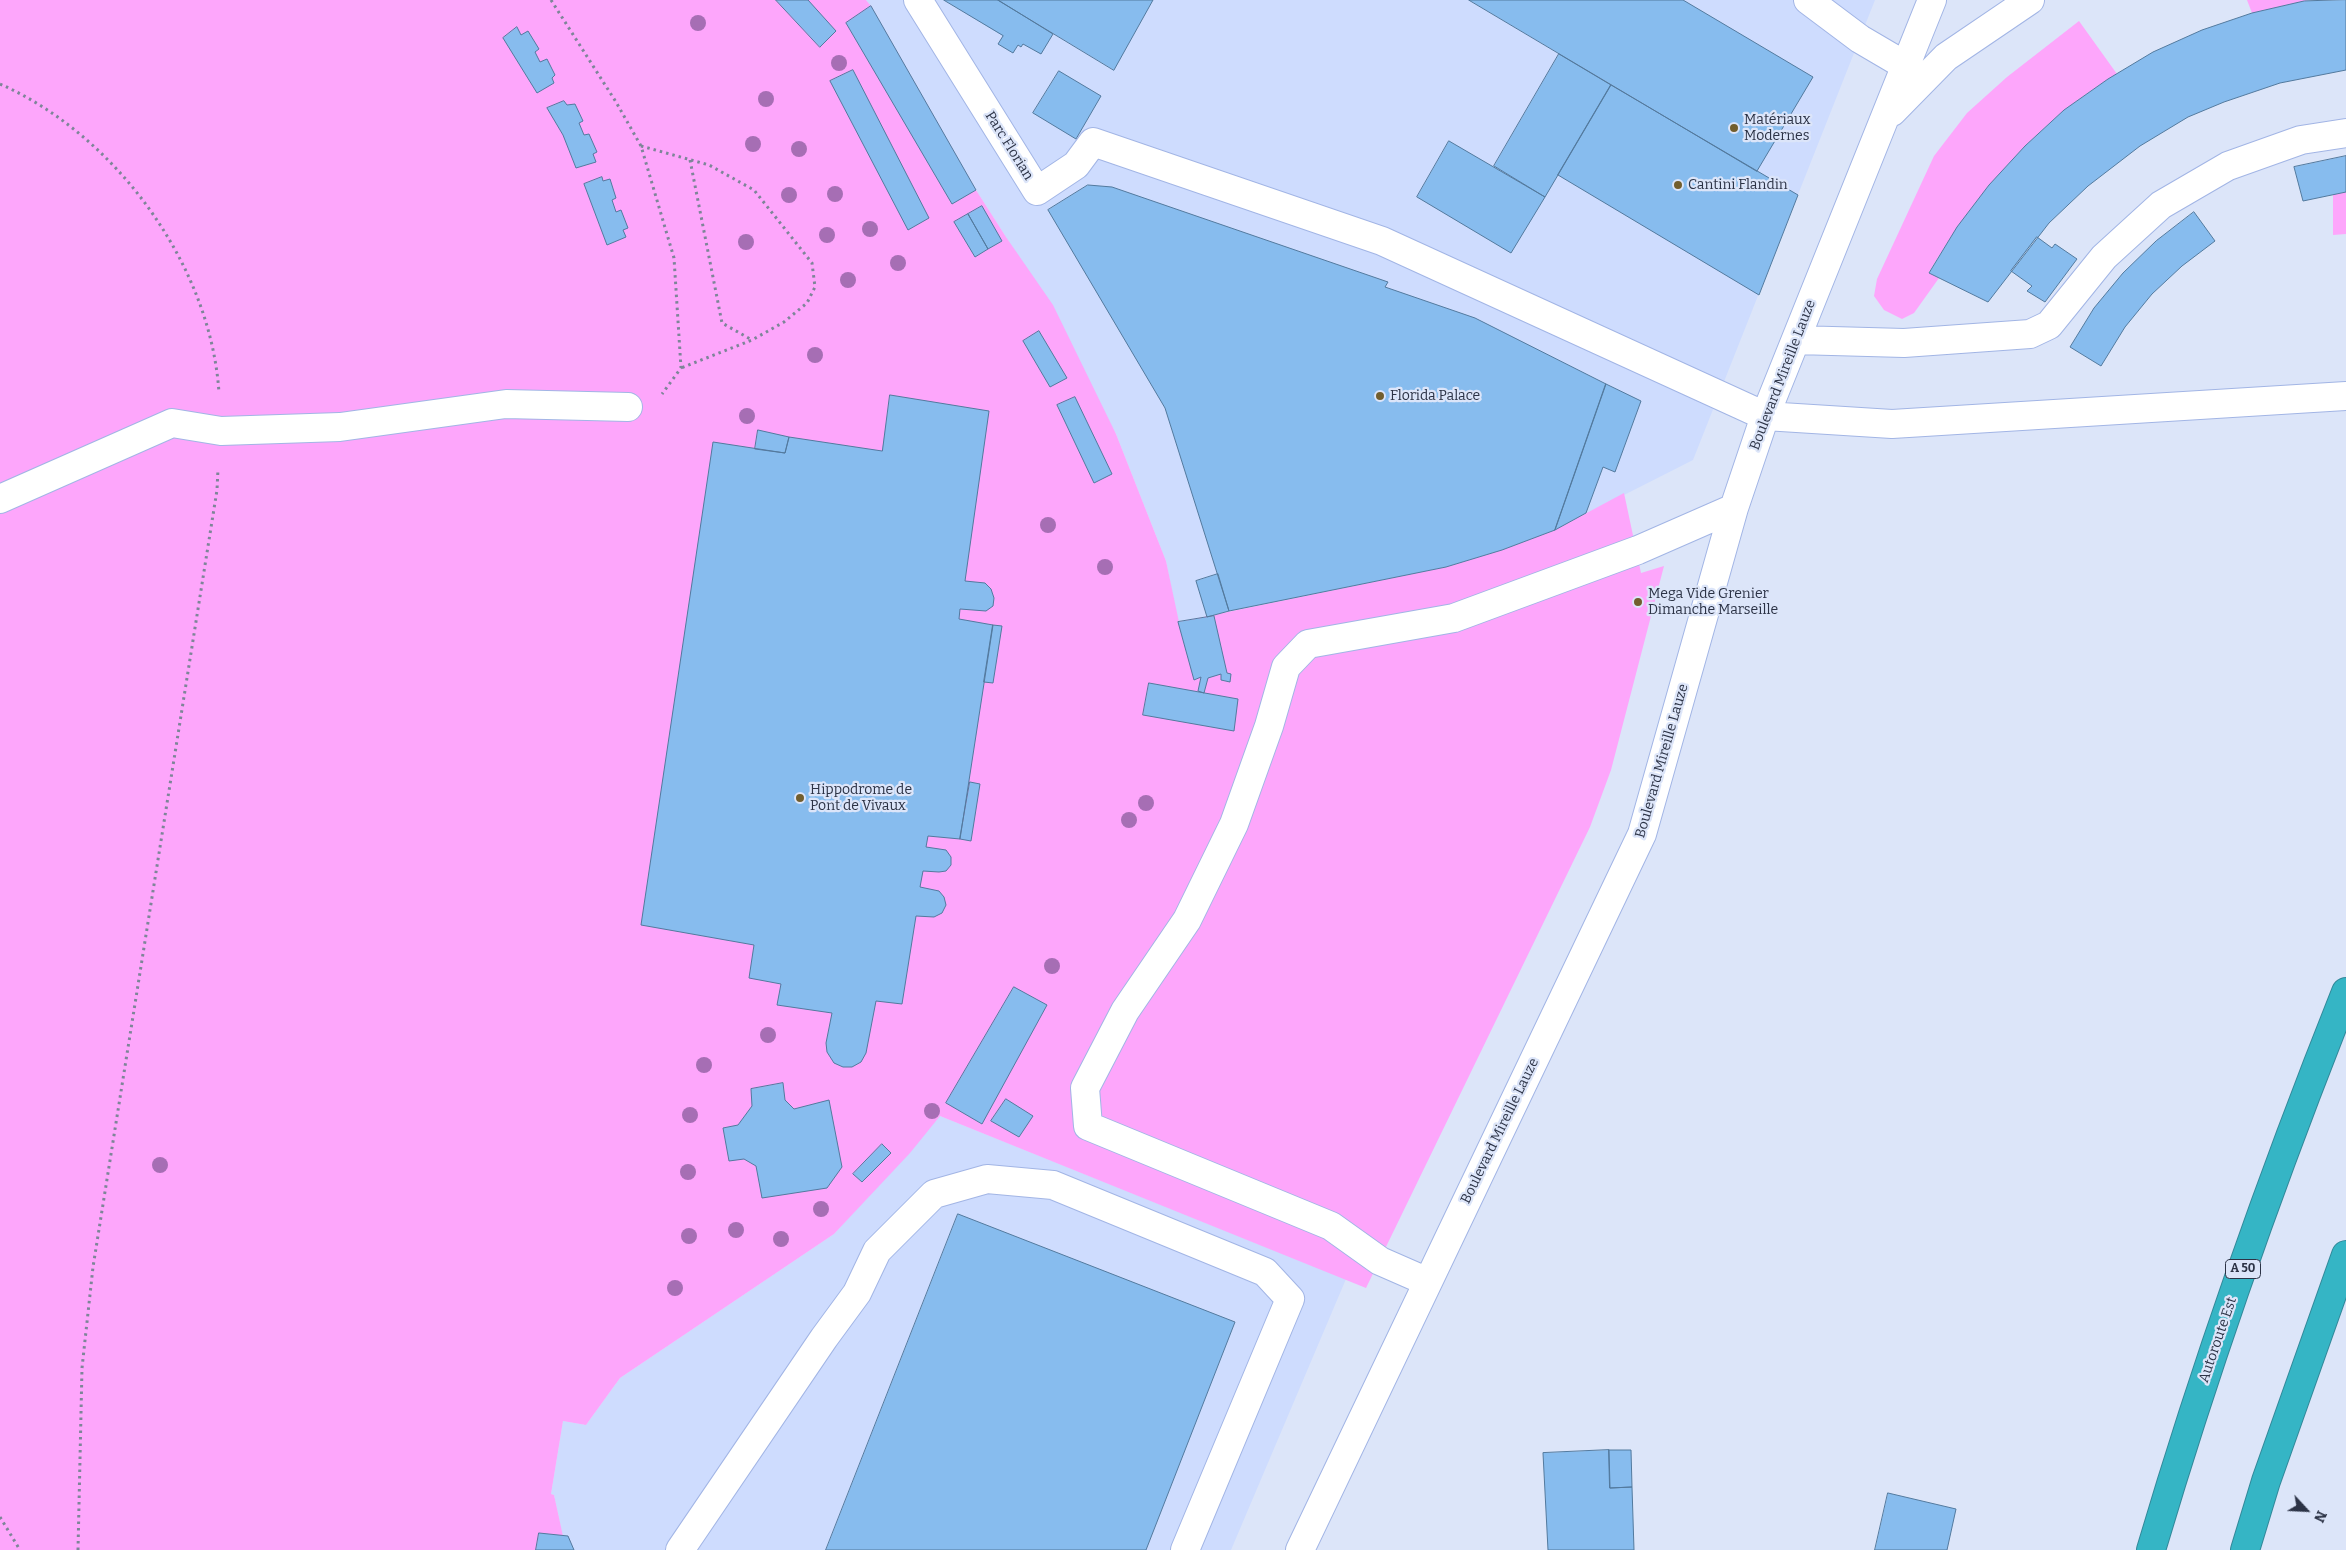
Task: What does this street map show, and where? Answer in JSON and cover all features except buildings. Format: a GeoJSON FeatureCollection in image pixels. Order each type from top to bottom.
{"type":"FeatureCollection","features":[{"type":"Feature","properties":{"kind":"highway","name":"Autoroute Est"},"geometry":{"type":"LineString","coordinates":[[2151,1550],[2184,1437],[2305,1095],[2346,992]]}},
{"type":"Feature","properties":{"kind":"highway"},"geometry":{"type":"LineString","coordinates":[[2246,1550],[2266,1481],[2346,1254]]}},
{"type":"Feature","properties":{"kind":"street","name":"Parc Florian"},"geometry":{"type":"LineString","coordinates":[[918,0],[1037,191],[1076,165],[1093,142],[1382,241],[1765,416]]}},
{"type":"Feature","properties":{"kind":"street"},"geometry":{"type":"LineString","coordinates":[[1808,0],[1860,39],[1906,66]]}},
{"type":"Feature","properties":{"kind":"street","name":"Boulevard Mireille Lauze"},"geometry":{"type":"LineString","coordinates":[[1300,1550],[1642,834],[1734,508],[1765,416],[1932,0]]}},
{"type":"Feature","properties":{"kind":"street"},"geometry":{"type":"LineString","coordinates":[[1884,120],[1946,58],[2030,0]]}},
{"type":"Feature","properties":{"kind":"street"},"geometry":{"type":"LineString","coordinates":[[1796,340],[1904,344],[2030,334],[2050,325],[2104,257],[2161,204],[2228,166],[2301,140],[2346,134]]}},
{"type":"Feature","properties":{"kind":"street"},"geometry":{"type":"LineString","coordinates":[[1765,416],[1892,424],[2346,396]]}},
{"type":"Feature","properties":{"kind":"street"},"geometry":{"type":"LineString","coordinates":[[0,499],[172,423],[221,431],[340,428],[506,404],[628,407]]}},
{"type":"Feature","properties":{"kind":"street"},"geometry":{"type":"LineString","coordinates":[[1428,1282],[1380,1261],[1331,1226],[1088,1126],[1085,1088],[1125,1011],[1187,920],[1234,824],[1269,726],[1286,667],[1308,644],[1454,618],[1638,550],[1734,508]]}},
{"type":"Feature","properties":{"kind":"street"},"geometry":{"type":"LineString","coordinates":[[680,1550],[824,1338],[857,1293],[877,1251],[934,1194],[987,1179],[1053,1185],[1265,1272],[1290,1299],[1185,1550]]}},
{"type":"Feature","properties":{"kind":"path"},"geometry":{"type":"LineString","coordinates":[[551,0],[616,102],[640,146],[674,258],[681,368]]}},
{"type":"Feature","properties":{"kind":"path"},"geometry":{"type":"LineString","coordinates":[[0,84],[54,114],[107,159],[150,208],[181,260],[201,309],[217,365],[221,431],[215,500],[92,1268],[82,1368],[78,1550]]}},
{"type":"Feature","properties":{"kind":"path"},"geometry":{"type":"LineString","coordinates":[[628,407],[657,401],[681,368],[752,340],[784,322],[807,303],[815,287],[812,262],[754,190],[710,165],[640,146]]}},
{"type":"Feature","properties":{"kind":"path"},"geometry":{"type":"LineString","coordinates":[[690,160],[722,323],[752,340]]}},
{"type":"Feature","properties":{"kind":"path"},"geometry":{"type":"LineString","coordinates":[[0,1517],[20,1550]]}},
{"type":"Feature","properties":{"kind":"shaded area","name":"Hippodrome de Pont de Vivaux"},"geometry":{"type":"Polygon","coordinates":[[[0,0],[866,0],[976,190],[1053,305],[1116,434],[1166,561],[1179,622],[1446,567],[1502,550],[1555,530],[1624,493],[1641,573],[1664,566],[1611,770],[1590,827],[1366,1288],[940,1116],[910,1153],[834,1234],[620,1378],[586,1425],[563,1421],[551,1494],[554,1495],[563,1536],[568,1536],[574,1550],[0,1550],[0,0]]]}},
{"type":"Feature","properties":{"kind":"shaded area"},"geometry":{"type":"Polygon","coordinates":[[[866,0],[1875,0],[1693,460],[1555,530],[1502,550],[1446,567],[1178,622],[1166,561],[1116,434],[1006,237],[976,190],[866,0]]]}},
{"type":"Feature","properties":{"kind":"shaded area"},"geometry":{"type":"Polygon","coordinates":[[[2247,0],[2309,0],[2252,13],[2247,0]]]}},
{"type":"Feature","properties":{"kind":"shaded area"},"geometry":{"type":"Polygon","coordinates":[[[2079,21],[2117,74],[2060,114],[2011,161],[1988,187],[1967,214],[1929,272],[1939,278],[1914,313],[1902,319],[1884,310],[1874,296],[1877,279],[1934,156],[1967,113],[2007,77],[2079,21]]]}},
{"type":"Feature","properties":{"kind":"shaded area"},"geometry":{"type":"Polygon","coordinates":[[[2346,192],[2346,234],[2333,235],[2333,194],[2346,192]]]}},
{"type":"Feature","properties":{"kind":"shaded area"},"geometry":{"type":"Polygon","coordinates":[[[940,1116],[1346,1279],[1231,1550],[574,1550],[563,1537],[554,1495],[551,1494],[563,1421],[586,1425],[620,1378],[834,1234],[940,1116]]]}},
{"type":"Feature","properties":{"kind":"place","name":"Matériaux Modernes"},"geometry":{"type":"Point","coordinates":[1734,128]}},
{"type":"Feature","properties":{"kind":"place","name":"Cantini Flandin"},"geometry":{"type":"Point","coordinates":[1678,185]}},
{"type":"Feature","properties":{"kind":"place","name":"Florida Palace"},"geometry":{"type":"Point","coordinates":[1380,396]}},
{"type":"Feature","properties":{"kind":"place","name":"Mega Vide Grenier Dimanche Marseille"},"geometry":{"type":"Point","coordinates":[1638,602]}},
{"type":"Feature","properties":{"kind":"place","name":"Hippodrome de Pont de Vivaux"},"geometry":{"type":"Point","coordinates":[800,798]}}]}
